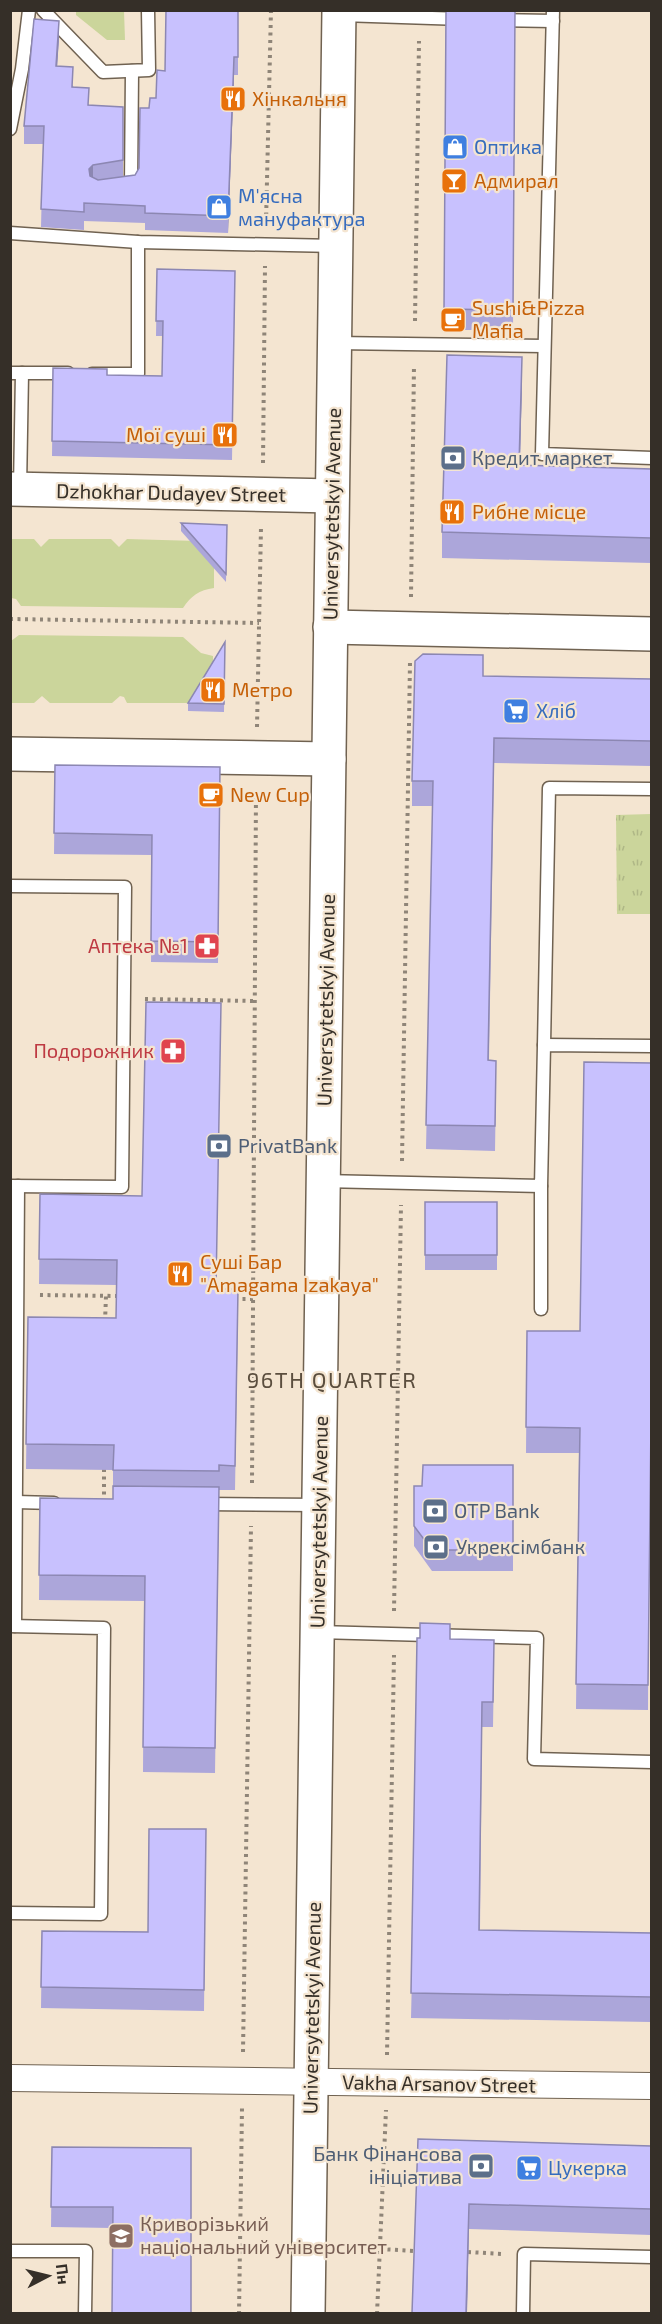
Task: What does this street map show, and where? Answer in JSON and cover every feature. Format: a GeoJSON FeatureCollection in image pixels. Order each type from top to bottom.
{"type":"FeatureCollection","features":[{"type":"Feature","properties":{"kind":"main road","name":"Universytetskyi Avenue"},"geometry":{"type":"LineString","coordinates":[[308,2313],[339,13]]}},
{"type":"Feature","properties":{"kind":"main road","name":"Dzhokhar Dudayev Street"},"geometry":{"type":"LineString","coordinates":[[15,490],[332,496]]}},
{"type":"Feature","properties":{"kind":"main road"},"geometry":{"type":"LineString","coordinates":[[330,627],[651,634]]}},
{"type":"Feature","properties":{"kind":"main road"},"geometry":{"type":"LineString","coordinates":[[11,754],[329,759]]}},
{"type":"Feature","properties":{"kind":"street","name":"Vakha Arsanov Street"},"geometry":{"type":"LineString","coordinates":[[10,2078],[651,2086]]}},
{"type":"Feature","properties":{"kind":"lane"},"geometry":{"type":"LineString","coordinates":[[10,129],[22,69],[29,10]]}},
{"type":"Feature","properties":{"kind":"lane"},"geometry":{"type":"LineString","coordinates":[[43,10],[103,72],[149,70],[148,10]]}},
{"type":"Feature","properties":{"kind":"lane"},"geometry":{"type":"LineString","coordinates":[[339,13],[481,19],[553,16],[542,454],[651,458]]}},
{"type":"Feature","properties":{"kind":"lane"},"geometry":{"type":"LineString","coordinates":[[109,188],[131,185],[132,71]]}},
{"type":"Feature","properties":{"kind":"lane"},"geometry":{"type":"LineString","coordinates":[[10,232],[138,242],[337,246]]}},
{"type":"Feature","properties":{"kind":"lane"},"geometry":{"type":"LineString","coordinates":[[15,490],[16,373],[138,374],[138,242]]}},
{"type":"Feature","properties":{"kind":"lane"},"geometry":{"type":"LineString","coordinates":[[334,343],[544,346]]}},
{"type":"Feature","properties":{"kind":"lane"},"geometry":{"type":"LineString","coordinates":[[541,1309],[541,1186],[549,788],[651,789]]}},
{"type":"Feature","properties":{"kind":"lane"},"geometry":{"type":"LineString","coordinates":[[10,886],[125,887],[122,1187],[14,1186],[17,1294],[13,1626],[104,1628],[101,1914],[10,1913]]}},
{"type":"Feature","properties":{"kind":"lane"},"geometry":{"type":"LineString","coordinates":[[544,1044],[651,1046]]}},
{"type":"Feature","properties":{"kind":"lane"},"geometry":{"type":"LineString","coordinates":[[323,1181],[541,1186]]}},
{"type":"Feature","properties":{"kind":"lane"},"geometry":{"type":"LineString","coordinates":[[16,1502],[104,1503]]}},
{"type":"Feature","properties":{"kind":"lane"},"geometry":{"type":"LineString","coordinates":[[195,1504],[319,1505]]}},
{"type":"Feature","properties":{"kind":"lane"},"geometry":{"type":"LineString","coordinates":[[318,1632],[537,1638],[534,1759],[651,1762]]}},
{"type":"Feature","properties":{"kind":"lane"},"geometry":{"type":"LineString","coordinates":[[10,2251],[86,2251],[85,2313]]}},
{"type":"Feature","properties":{"kind":"lane"},"geometry":{"type":"LineString","coordinates":[[523,2313],[524,2254],[651,2257]]}},
{"type":"Feature","properties":{"kind":"path"},"geometry":{"type":"LineString","coordinates":[[239,2313],[252,1505],[256,758],[271,10]]}},
{"type":"Feature","properties":{"kind":"path"},"geometry":{"type":"LineString","coordinates":[[10,619],[259,623]]}},
{"type":"Feature","properties":{"kind":"path"},"geometry":{"type":"LineString","coordinates":[[124,999],[255,1001]]}},
{"type":"Feature","properties":{"kind":"path"},"geometry":{"type":"LineString","coordinates":[[17,1294],[128,1296]]}},
{"type":"Feature","properties":{"kind":"path"},"geometry":{"type":"LineString","coordinates":[[105,1330],[106,1296]]}},
{"type":"Feature","properties":{"kind":"path"},"geometry":{"type":"LineString","coordinates":[[230,1298],[253,1299]]}},
{"type":"Feature","properties":{"kind":"path"},"geometry":{"type":"LineString","coordinates":[[104,1457],[104,1503]]}},
{"type":"Feature","properties":{"kind":"path"},"geometry":{"type":"LineString","coordinates":[[380,2249],[415,2251]]}},
{"type":"Feature","properties":{"kind":"path"},"geometry":{"type":"LineString","coordinates":[[468,2252],[524,2254]]}},
{"type":"Feature","properties":{"kind":"green space"},"geometry":{"type":"Polygon","coordinates":[[[76,11],[124,11],[125,40],[107,40],[76,15],[76,11]]]}},
{"type":"Feature","properties":{"kind":"green space"},"geometry":{"type":"Polygon","coordinates":[[[11,539],[34,539],[41,547],[49,539],[111,539],[119,547],[127,539],[197,541],[214,563],[214,588],[196,594],[183,608],[21,606],[16,599],[11,598],[11,539]]]}},
{"type":"Feature","properties":{"kind":"green space"},"geometry":{"type":"Polygon","coordinates":[[[19,635],[183,637],[201,653],[213,656],[213,681],[195,703],[127,703],[124,697],[120,696],[112,703],[50,703],[42,696],[34,703],[11,703],[11,641],[19,635]]]}},
{"type":"Feature","properties":{"kind":"green space"},"geometry":{"type":"Polygon","coordinates":[[[651,814],[651,914],[617,914],[616,815],[651,814]]]}},
{"type":"Feature","properties":{"kind":"building"},"geometry":{"type":"Polygon","coordinates":[[[166,10],[238,10],[238,57],[234,57],[228,216],[145,213],[145,206],[84,203],[84,212],[41,209],[44,126],[24,126],[34,19],[59,21],[56,66],[73,67],[72,87],[89,88],[88,105],[123,107],[123,160],[93,165],[89,169],[90,176],[98,180],[135,175],[139,168],[140,108],[149,108],[150,98],[156,98],[157,70],[165,71],[166,10]]]}},
{"type":"Feature","properties":{"kind":"building"},"geometry":{"type":"Polygon","coordinates":[[[446,10],[515,10],[513,310],[444,309],[446,10]]]}},
{"type":"Feature","properties":{"kind":"building"},"geometry":{"type":"Polygon","coordinates":[[[157,269],[235,271],[232,445],[52,441],[53,368],[107,369],[107,375],[162,376],[163,321],[156,321],[157,269]]]}},
{"type":"Feature","properties":{"kind":"building"},"geometry":{"type":"Polygon","coordinates":[[[447,355],[522,357],[519,465],[651,469],[651,538],[442,532],[447,355]]]}},
{"type":"Feature","properties":{"kind":"building"},"geometry":{"type":"Polygon","coordinates":[[[181,523],[227,525],[226,574],[181,523]]]}},
{"type":"Feature","properties":{"kind":"building"},"geometry":{"type":"Polygon","coordinates":[[[225,642],[224,704],[188,703],[225,642]]]}},
{"type":"Feature","properties":{"kind":"building"},"geometry":{"type":"Polygon","coordinates":[[[423,654],[483,655],[483,676],[651,679],[651,741],[494,738],[488,1060],[496,1061],[495,1126],[426,1125],[433,781],[412,781],[415,661],[423,654]]]}},
{"type":"Feature","properties":{"kind":"building"},"geometry":{"type":"Polygon","coordinates":[[[55,765],[220,767],[218,942],[151,941],[152,835],[54,833],[55,765]]]}},
{"type":"Feature","properties":{"kind":"building"},"geometry":{"type":"Polygon","coordinates":[[[146,1002],[221,1003],[216,1289],[238,1289],[235,1466],[219,1465],[219,1471],[113,1470],[114,1445],[26,1444],[28,1317],[116,1318],[117,1260],[39,1259],[40,1194],[142,1196],[146,1002]]]}},
{"type":"Feature","properties":{"kind":"building"},"geometry":{"type":"Polygon","coordinates":[[[584,1062],[651,1063],[648,1685],[576,1684],[580,1428],[526,1427],[527,1331],[580,1331],[584,1062]]]}},
{"type":"Feature","properties":{"kind":"building"},"geometry":{"type":"Polygon","coordinates":[[[425,1202],[497,1202],[497,1255],[425,1255],[425,1202]]]}},
{"type":"Feature","properties":{"kind":"building"},"geometry":{"type":"Polygon","coordinates":[[[423,1465],[513,1465],[513,1550],[432,1550],[414,1526],[414,1486],[422,1486],[423,1465]]]}},
{"type":"Feature","properties":{"kind":"building"},"geometry":{"type":"Polygon","coordinates":[[[113,1486],[219,1487],[215,1748],[143,1747],[145,1576],[39,1575],[40,1498],[113,1499],[113,1486]]]}},
{"type":"Feature","properties":{"kind":"building"},"geometry":{"type":"Polygon","coordinates":[[[420,1623],[450,1624],[450,1639],[494,1640],[493,1702],[482,1702],[479,1930],[651,1933],[651,1997],[411,1993],[417,1638],[420,1638],[420,1623]]]}},
{"type":"Feature","properties":{"kind":"building"},"geometry":{"type":"Polygon","coordinates":[[[149,1829],[206,1829],[204,1990],[41,1987],[42,1931],[148,1932],[149,1829]]]}},
{"type":"Feature","properties":{"kind":"building"},"geometry":{"type":"Polygon","coordinates":[[[418,2139],[651,2146],[651,2209],[469,2204],[466,2313],[412,2313],[418,2139]]]}},
{"type":"Feature","properties":{"kind":"building","name":"Криворізький національний університет"},"geometry":{"type":"Polygon","coordinates":[[[52,2147],[191,2148],[191,2313],[112,2313],[113,2207],[51,2207],[52,2147]]]}},
{"type":"Feature","properties":{"kind":"place","name":"Хінкальня"},"geometry":{"type":"Point","coordinates":[233,99]}},
{"type":"Feature","properties":{"kind":"place","name":"Оптика"},"geometry":{"type":"Point","coordinates":[455,147]}},
{"type":"Feature","properties":{"kind":"place","name":"Адмирал"},"geometry":{"type":"Point","coordinates":[454,181]}},
{"type":"Feature","properties":{"kind":"place","name":"М'ясна мануфактура"},"geometry":{"type":"Point","coordinates":[219,207]}},
{"type":"Feature","properties":{"kind":"place","name":"Sushi&Pizza Mafia"},"geometry":{"type":"Point","coordinates":[453,320]}},
{"type":"Feature","properties":{"kind":"place","name":"Мої суші"},"geometry":{"type":"Point","coordinates":[225,435]}},
{"type":"Feature","properties":{"kind":"place","name":"Кредит маркет"},"geometry":{"type":"Point","coordinates":[453,458]}},
{"type":"Feature","properties":{"kind":"place","name":"Рибне місце"},"geometry":{"type":"Point","coordinates":[452,512]}},
{"type":"Feature","properties":{"kind":"place","name":"Метро"},"geometry":{"type":"Point","coordinates":[213,690]}},
{"type":"Feature","properties":{"kind":"place","name":"Хліб"},"geometry":{"type":"Point","coordinates":[516,711]}},
{"type":"Feature","properties":{"kind":"place","name":"New Cup"},"geometry":{"type":"Point","coordinates":[211,795]}},
{"type":"Feature","properties":{"kind":"place","name":"Аптека №1"},"geometry":{"type":"Point","coordinates":[207,946]}},
{"type":"Feature","properties":{"kind":"place","name":"Подорожник"},"geometry":{"type":"Point","coordinates":[173,1051]}},
{"type":"Feature","properties":{"kind":"place","name":"PrivatBank"},"geometry":{"type":"Point","coordinates":[219,1146]}},
{"type":"Feature","properties":{"kind":"place","name":"Суші Бар \"Amagama Izakaya\""},"geometry":{"type":"Point","coordinates":[180,1274]}},
{"type":"Feature","properties":{"kind":"place","name":"OTP Bank"},"geometry":{"type":"Point","coordinates":[435,1511]}},
{"type":"Feature","properties":{"kind":"place","name":"Укрексімбанк"},"geometry":{"type":"Point","coordinates":[436,1547]}},
{"type":"Feature","properties":{"kind":"place","name":"Банк Фінансова ініціатива"},"geometry":{"type":"Point","coordinates":[481,2166]}},
{"type":"Feature","properties":{"kind":"place","name":"Цукерка"},"geometry":{"type":"Point","coordinates":[529,2168]}},
{"type":"Feature","properties":{"kind":"place","name":"Криворізький національний університет"},"geometry":{"type":"Point","coordinates":[121,2236]}},
{"type":"Feature","properties":{"kind":"district","name":"96TH QUARTER"},"geometry":{"type":"Point","coordinates":[332,1380]}}]}
